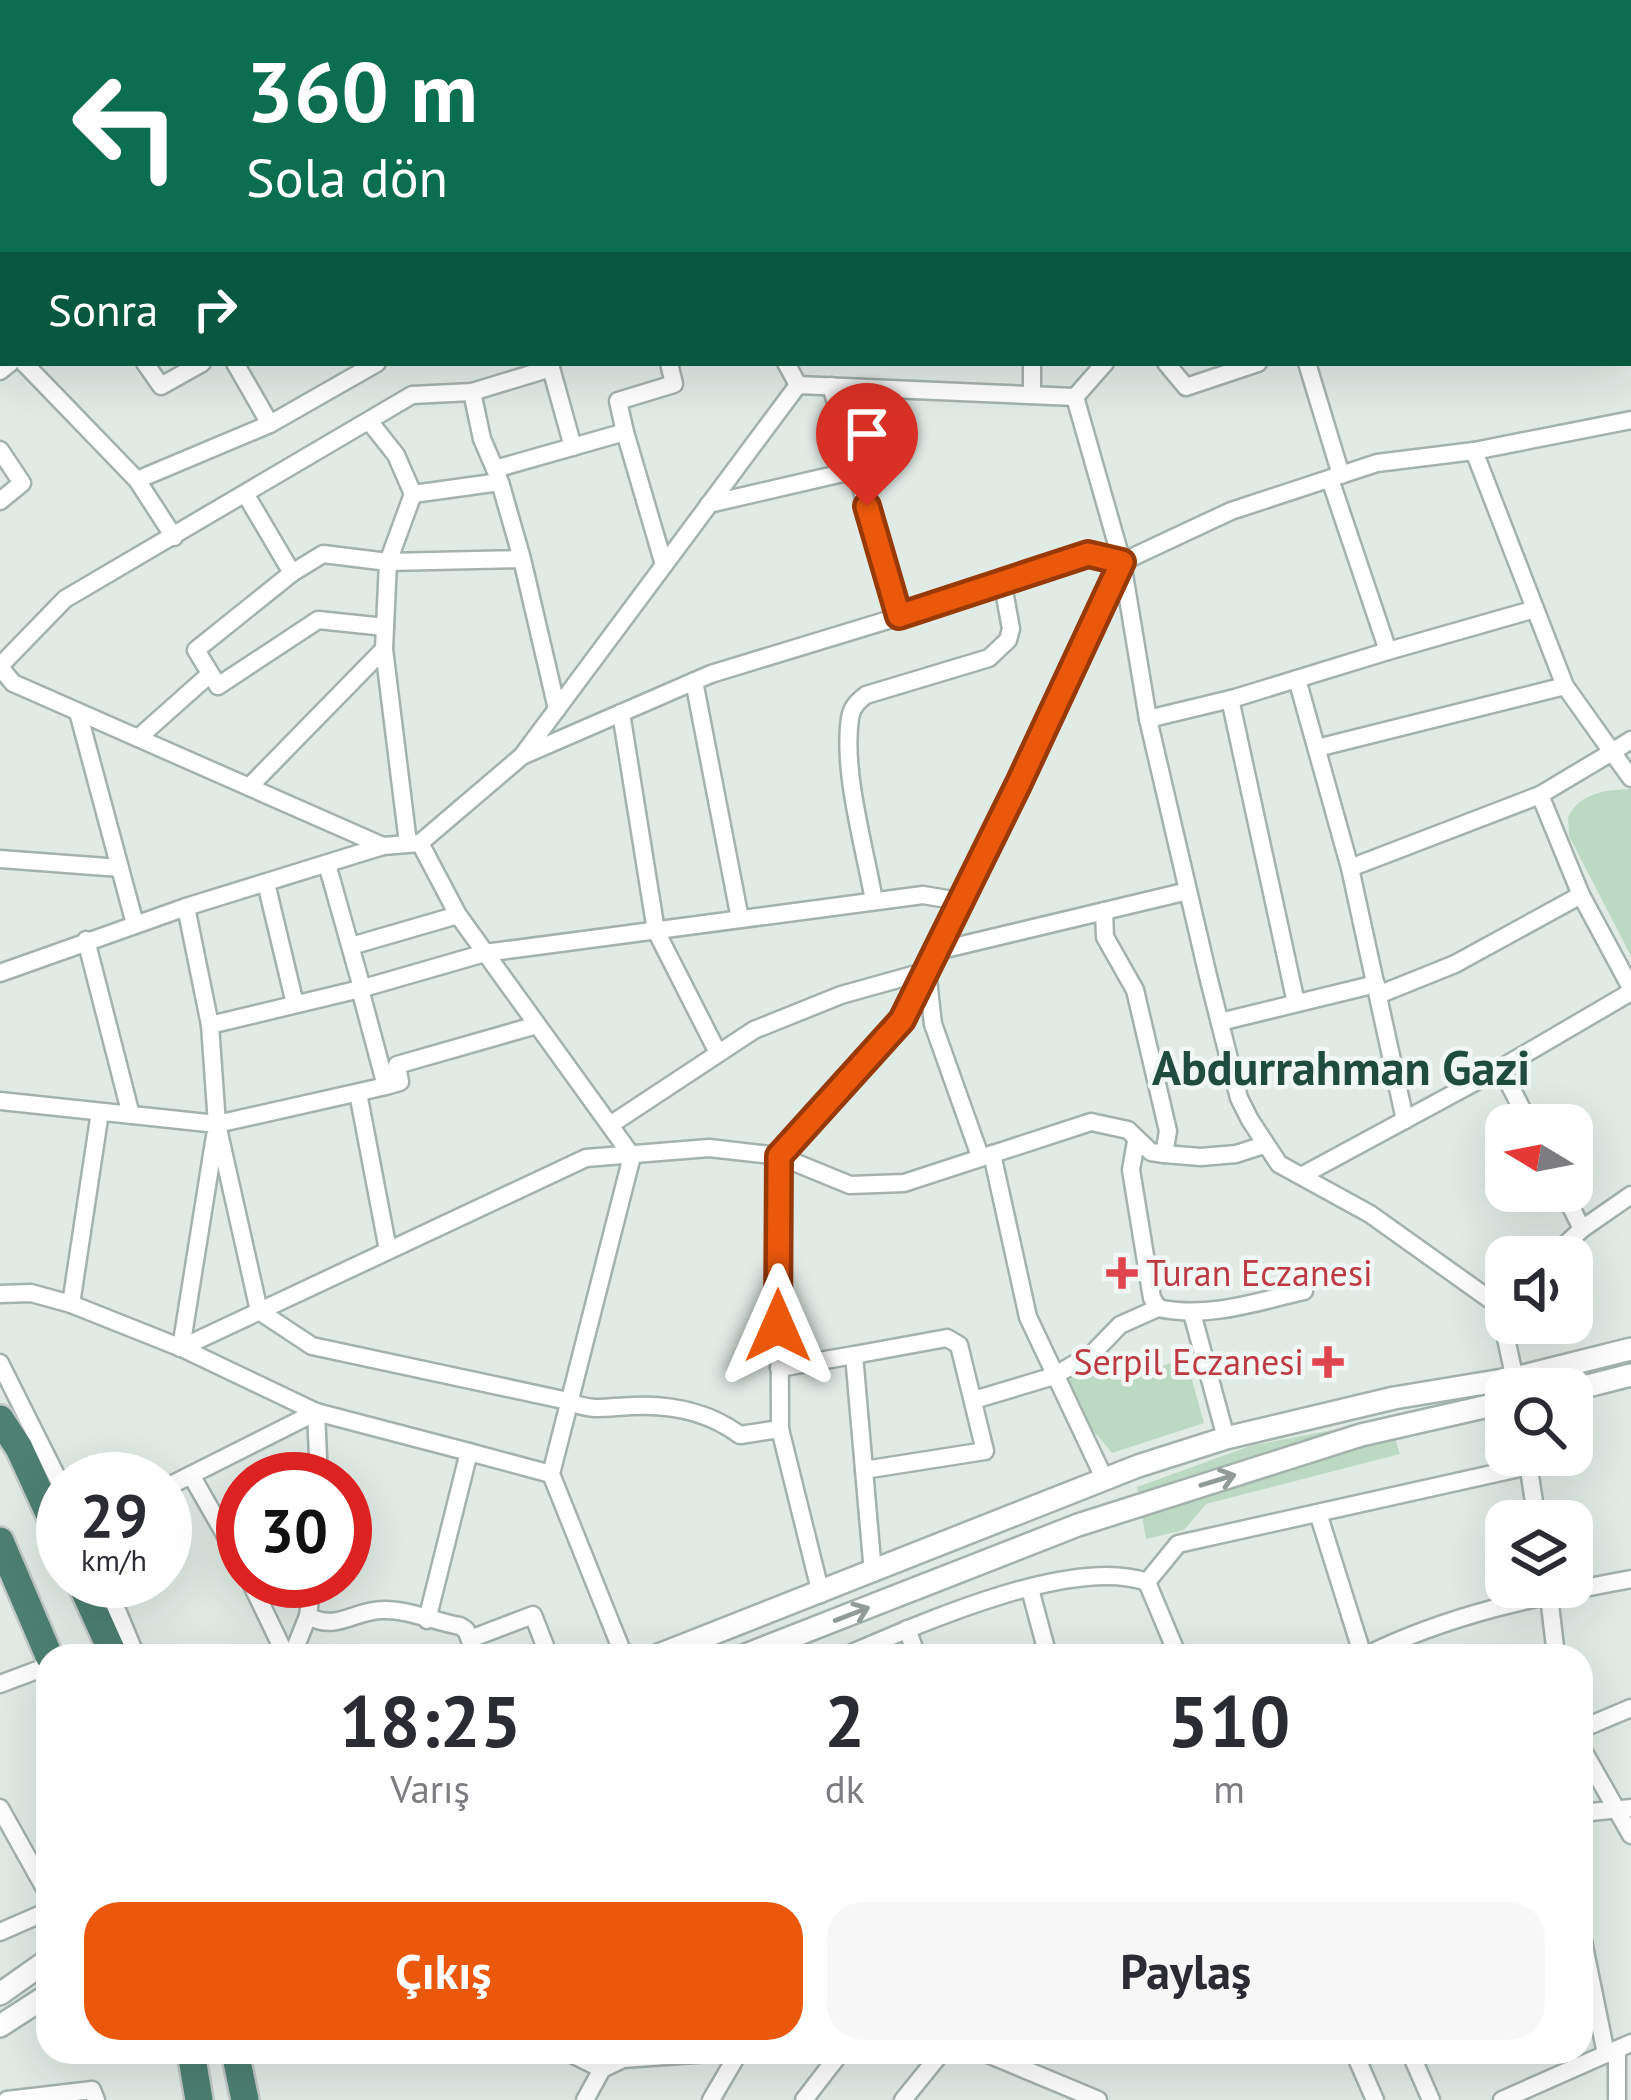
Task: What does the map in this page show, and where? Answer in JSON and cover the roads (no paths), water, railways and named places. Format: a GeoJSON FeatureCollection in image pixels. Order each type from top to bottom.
{"type":"FeatureCollection","features":[{"type":"Feature","properties":{"kind":"highway"},"geometry":{"type":"LineString","coordinates":[[0,1419],[36,1485]]}},
{"type":"Feature","properties":{"kind":"highway"},"geometry":{"type":"LineString","coordinates":[[0,1541],[11,1594],[42,1644]]}},
{"type":"Feature","properties":{"kind":"highway"},"geometry":{"type":"LineString","coordinates":[[92,1608],[109,1644]]}},
{"type":"Feature","properties":{"kind":"highway"},"geometry":{"type":"LineString","coordinates":[[193,2064],[199,2100]]}},
{"type":"Feature","properties":{"kind":"highway"},"geometry":{"type":"LineString","coordinates":[[238,2064],[245,2100]]}},
{"type":"Feature","properties":{"kind":"street"},"geometry":{"type":"LineString","coordinates":[[27,366],[136,480],[174,537]]}},
{"type":"Feature","properties":{"kind":"street"},"geometry":{"type":"LineString","coordinates":[[148,366],[160,386],[197,366]]}},
{"type":"Feature","properties":{"kind":"street"},"geometry":{"type":"LineString","coordinates":[[237,366],[270,424]]}},
{"type":"Feature","properties":{"kind":"street"},"geometry":{"type":"LineString","coordinates":[[383,847],[13,683],[0,666],[65,599],[412,395],[472,392],[547,366]]}},
{"type":"Feature","properties":{"kind":"street"},"geometry":{"type":"LineString","coordinates":[[550,366],[573,447]]}},
{"type":"Feature","properties":{"kind":"street"},"geometry":{"type":"LineString","coordinates":[[664,565],[619,401],[674,384],[670,366]]}},
{"type":"Feature","properties":{"kind":"street"},"geometry":{"type":"LineString","coordinates":[[788,366],[798,385]]}},
{"type":"Feature","properties":{"kind":"street"},"geometry":{"type":"LineString","coordinates":[[1032,366],[1032,395]]}},
{"type":"Feature","properties":{"kind":"street"},"geometry":{"type":"LineString","coordinates":[[1075,397],[1102,366]]}},
{"type":"Feature","properties":{"kind":"street"},"geometry":{"type":"LineString","coordinates":[[1168,366],[1186,387],[1249,366]]}},
{"type":"Feature","properties":{"kind":"street"},"geometry":{"type":"LineString","coordinates":[[1308,366],[1335,477],[1388,651]]}},
{"type":"Feature","properties":{"kind":"street"},"geometry":{"type":"LineString","coordinates":[[136,480],[270,424],[366,367]]}},
{"type":"Feature","properties":{"kind":"street"},"geometry":{"type":"LineString","coordinates":[[798,385],[1075,397]]}},
{"type":"Feature","properties":{"kind":"street"},"geometry":{"type":"LineString","coordinates":[[0,973],[186,907],[383,847],[414,843],[522,756],[798,385]]}},
{"type":"Feature","properties":{"kind":"street"},"geometry":{"type":"LineString","coordinates":[[831,386],[899,616]]}},
{"type":"Feature","properties":{"kind":"street"},"geometry":{"type":"LineString","coordinates":[[472,392],[482,439],[522,559],[557,709]]}},
{"type":"Feature","properties":{"kind":"street"},"geometry":{"type":"LineString","coordinates":[[1075,397],[1122,562],[1148,718],[1239,1098],[1279,1164],[1370,1214],[1485,1292]]}},
{"type":"Feature","properties":{"kind":"street"},"geometry":{"type":"LineString","coordinates":[[522,756],[694,681],[1088,554],[1122,562],[1231,511],[1377,464],[1474,451],[1631,420]]}},
{"type":"Feature","properties":{"kind":"street"},"geometry":{"type":"LineString","coordinates":[[369,421],[396,454],[413,494],[388,562],[384,649],[414,843],[458,915],[632,1156]]}},
{"type":"Feature","properties":{"kind":"street"},"geometry":{"type":"LineString","coordinates":[[413,494],[498,476],[625,432]]}},
{"type":"Feature","properties":{"kind":"street"},"geometry":{"type":"LineString","coordinates":[[0,450],[22,483],[0,501]]}},
{"type":"Feature","properties":{"kind":"street"},"geometry":{"type":"LineString","coordinates":[[1474,451],[1565,686],[1631,778]]}},
{"type":"Feature","properties":{"kind":"street"},"geometry":{"type":"LineString","coordinates":[[710,504],[856,470]]}},
{"type":"Feature","properties":{"kind":"street"},"geometry":{"type":"LineString","coordinates":[[246,494],[292,573]]}},
{"type":"Feature","properties":{"kind":"street"},"geometry":{"type":"LineString","coordinates":[[385,627],[317,620],[218,686],[196,650],[323,554],[388,562],[522,559]]}},
{"type":"Feature","properties":{"kind":"street"},"geometry":{"type":"LineString","coordinates":[[821,1594],[780,1429],[779,1156],[902,1020],[1122,562]]}},
{"type":"Feature","properties":{"kind":"street"},"geometry":{"type":"LineString","coordinates":[[874,902],[853,781],[854,706],[866,695],[974,664],[999,650],[1011,629],[1003,585]]}},
{"type":"Feature","properties":{"kind":"street"},"geometry":{"type":"LineString","coordinates":[[1148,718],[1230,699],[1535,609]]}},
{"type":"Feature","properties":{"kind":"street"},"geometry":{"type":"LineString","coordinates":[[249,788],[384,649]]}},
{"type":"Feature","properties":{"kind":"street"},"geometry":{"type":"LineString","coordinates":[[138,738],[211,674]]}},
{"type":"Feature","properties":{"kind":"street"},"geometry":{"type":"LineString","coordinates":[[1298,679],[1350,868],[1405,1120]]}},
{"type":"Feature","properties":{"kind":"street"},"geometry":{"type":"LineString","coordinates":[[694,681],[740,920]]}},
{"type":"Feature","properties":{"kind":"street"},"geometry":{"type":"LineString","coordinates":[[1317,748],[1565,686]]}},
{"type":"Feature","properties":{"kind":"street"},"geometry":{"type":"LineString","coordinates":[[1230,699],[1296,1003]]}},
{"type":"Feature","properties":{"kind":"street"},"geometry":{"type":"LineString","coordinates":[[78,712],[135,924]]}},
{"type":"Feature","properties":{"kind":"street"},"geometry":{"type":"LineString","coordinates":[[621,713],[656,931],[718,1054]]}},
{"type":"Feature","properties":{"kind":"street"},"geometry":{"type":"LineString","coordinates":[[1350,868],[1540,795],[1631,740]]}},
{"type":"Feature","properties":{"kind":"street"},"geometry":{"type":"LineString","coordinates":[[1303,1174],[1501,1068],[1631,990],[1581,895],[1540,795]]}},
{"type":"Feature","properties":{"kind":"street"},"geometry":{"type":"LineString","coordinates":[[0,859],[120,868]]}},
{"type":"Feature","properties":{"kind":"street"},"geometry":{"type":"LineString","coordinates":[[327,864],[386,1086]]}},
{"type":"Feature","properties":{"kind":"street"},"geometry":{"type":"LineString","coordinates":[[266,883],[295,1004]]}},
{"type":"Feature","properties":{"kind":"street"},"geometry":{"type":"LineString","coordinates":[[937,951],[1188,891]]}},
{"type":"Feature","properties":{"kind":"street"},"geometry":{"type":"LineString","coordinates":[[210,1025],[485,953],[923,895],[959,901]]}},
{"type":"Feature","properties":{"kind":"street"},"geometry":{"type":"LineString","coordinates":[[1220,1022],[1377,990],[1455,964],[1581,895]]}},
{"type":"Feature","properties":{"kind":"street"},"geometry":{"type":"LineString","coordinates":[[186,907],[210,1025],[217,1124],[259,1311],[312,1346],[568,1401],[590,1410],[647,1406],[696,1413],[720,1420],[740,1435],[780,1429]]}},
{"type":"Feature","properties":{"kind":"street"},"geometry":{"type":"LineString","coordinates":[[1104,910],[1105,937],[1136,990],[1168,1131],[1164,1154]]}},
{"type":"Feature","properties":{"kind":"street"},"geometry":{"type":"LineString","coordinates":[[350,946],[458,915]]}},
{"type":"Feature","properties":{"kind":"street"},"geometry":{"type":"LineString","coordinates":[[86,940],[131,1115]]}},
{"type":"Feature","properties":{"kind":"street"},"geometry":{"type":"LineString","coordinates":[[610,1126],[754,1030],[841,995],[927,971]]}},
{"type":"Feature","properties":{"kind":"street"},"geometry":{"type":"LineString","coordinates":[[927,971],[933,1024],[986,1155],[1028,1317],[1105,1480]]}},
{"type":"Feature","properties":{"kind":"street"},"geometry":{"type":"LineString","coordinates":[[0,1101],[217,1124],[400,1082],[397,1065],[537,1024]]}},
{"type":"Feature","properties":{"kind":"street"},"geometry":{"type":"LineString","coordinates":[[1501,1068],[1519,1104]]}},
{"type":"Feature","properties":{"kind":"street"},"geometry":{"type":"LineString","coordinates":[[358,1093],[388,1250]]}},
{"type":"Feature","properties":{"kind":"street"},"geometry":{"type":"LineString","coordinates":[[71,1304],[100,1112]]}},
{"type":"Feature","properties":{"kind":"street"},"geometry":{"type":"LineString","coordinates":[[181,1348],[586,1158],[709,1148],[779,1156],[850,1184],[904,1184],[1091,1122],[1118,1126],[1151,1152],[1164,1154],[1236,1154],[1264,1144]]}},
{"type":"Feature","properties":{"kind":"street"},"geometry":{"type":"LineString","coordinates":[[181,1348],[217,1124]]}},
{"type":"Feature","properties":{"kind":"street"},"geometry":{"type":"LineString","coordinates":[[1136,1141],[1131,1170],[1152,1298],[1159,1308]]}},
{"type":"Feature","properties":{"kind":"street"},"geometry":{"type":"LineString","coordinates":[[619,1644],[551,1474],[632,1156]]}},
{"type":"Feature","properties":{"kind":"street"},"geometry":{"type":"LineString","coordinates":[[1574,1236],[1631,1195]]}},
{"type":"Feature","properties":{"kind":"street"},"geometry":{"type":"LineString","coordinates":[[1574,1212],[1582,1229]]}},
{"type":"Feature","properties":{"kind":"street"},"geometry":{"type":"LineString","coordinates":[[974,1400],[1054,1376],[1093,1353],[1120,1325],[1159,1308],[1192,1313],[1304,1291]]}},
{"type":"Feature","properties":{"kind":"street"},"geometry":{"type":"LineString","coordinates":[[0,1294],[31,1293],[71,1304],[181,1348],[316,1412],[551,1474]]}},
{"type":"Feature","properties":{"kind":"street"},"geometry":{"type":"LineString","coordinates":[[1192,1313],[1226,1438]]}},
{"type":"Feature","properties":{"kind":"street"},"geometry":{"type":"LineString","coordinates":[[778,1368],[947,1338],[958,1345],[985,1451],[864,1470]]}},
{"type":"Feature","properties":{"kind":"street"},"geometry":{"type":"LineString","coordinates":[[1567,1368],[1631,1349]]}},
{"type":"Feature","properties":{"kind":"street"},"geometry":{"type":"LineString","coordinates":[[854,1354],[873,1573]]}},
{"type":"Feature","properties":{"kind":"street"},"geometry":{"type":"LineString","coordinates":[[0,1363],[44,1452]]}},
{"type":"Feature","properties":{"kind":"street"},"geometry":{"type":"LineString","coordinates":[[1593,1385],[1631,1376]]}},
{"type":"Feature","properties":{"kind":"street"},"geometry":{"type":"LineString","coordinates":[[688,1644],[1105,1480],[1226,1438],[1394,1398],[1485,1387]]}},
{"type":"Feature","properties":{"kind":"street"},"geometry":{"type":"LineString","coordinates":[[774,1644],[1078,1525],[1361,1436],[1485,1407]]}},
{"type":"Feature","properties":{"kind":"street"},"geometry":{"type":"LineString","coordinates":[[192,1474],[316,1412]]}},
{"type":"Feature","properties":{"kind":"street"},"geometry":{"type":"LineString","coordinates":[[316,1412],[318,1452]]}},
{"type":"Feature","properties":{"kind":"street"},"geometry":{"type":"LineString","coordinates":[[427,1620],[469,1451]]}},
{"type":"Feature","properties":{"kind":"street"},"geometry":{"type":"LineString","coordinates":[[1147,1582],[1178,1544],[1485,1471]]}},
{"type":"Feature","properties":{"kind":"street"},"geometry":{"type":"LineString","coordinates":[[192,1477],[216,1519]]}},
{"type":"Feature","properties":{"kind":"street"},"geometry":{"type":"LineString","coordinates":[[1318,1513],[1360,1644]]}},
{"type":"Feature","properties":{"kind":"street"},"geometry":{"type":"LineString","coordinates":[[873,1644],[1030,1588],[1128,1575],[1147,1582],[1173,1644]]}},
{"type":"Feature","properties":{"kind":"street"},"geometry":{"type":"LineString","coordinates":[[1593,1585],[1631,1580]]}},
{"type":"Feature","properties":{"kind":"street"},"geometry":{"type":"LineString","coordinates":[[1030,1588],[1045,1644]]}},
{"type":"Feature","properties":{"kind":"street"},"geometry":{"type":"LineString","coordinates":[[116,1608],[131,1644]]}},
{"type":"Feature","properties":{"kind":"street"},"geometry":{"type":"LineString","coordinates":[[264,1608],[283,1644]]}},
{"type":"Feature","properties":{"kind":"street"},"geometry":{"type":"LineString","coordinates":[[295,1644],[309,1608]]}},
{"type":"Feature","properties":{"kind":"street"},"geometry":{"type":"LineString","coordinates":[[1389,1644],[1488,1608]]}},
{"type":"Feature","properties":{"kind":"street"},"geometry":{"type":"LineString","coordinates":[[1551,1608],[1555,1644]]}},
{"type":"Feature","properties":{"kind":"street"},"geometry":{"type":"LineString","coordinates":[[308,1616],[336,1624],[383,1610],[460,1625],[471,1644]]}},
{"type":"Feature","properties":{"kind":"street"},"geometry":{"type":"LineString","coordinates":[[479,1644],[533,1615],[544,1644]]}},
{"type":"Feature","properties":{"kind":"street"},"geometry":{"type":"LineString","coordinates":[[907,1629],[913,1644]]}},
{"type":"Feature","properties":{"kind":"street"},"geometry":{"type":"LineString","coordinates":[[0,1684],[36,1670]]}},
{"type":"Feature","properties":{"kind":"street"},"geometry":{"type":"LineString","coordinates":[[1593,1724],[1631,1708]]}},
{"type":"Feature","properties":{"kind":"street"},"geometry":{"type":"LineString","coordinates":[[1593,1764],[1624,1809],[1631,1834]]}},
{"type":"Feature","properties":{"kind":"street"},"geometry":{"type":"LineString","coordinates":[[0,1808],[36,1872]]}},
{"type":"Feature","properties":{"kind":"street"},"geometry":{"type":"LineString","coordinates":[[1593,1812],[1624,1809]]}},
{"type":"Feature","properties":{"kind":"street"},"geometry":{"type":"LineString","coordinates":[[0,1932],[36,1916]]}},
{"type":"Feature","properties":{"kind":"street"},"geometry":{"type":"LineString","coordinates":[[0,1994],[36,1968]]}},
{"type":"Feature","properties":{"kind":"street"},"geometry":{"type":"LineString","coordinates":[[1593,1982],[1618,2049],[1617,2100]]}},
{"type":"Feature","properties":{"kind":"street"},"geometry":{"type":"LineString","coordinates":[[0,2026],[36,2003]]}},
{"type":"Feature","properties":{"kind":"street"},"geometry":{"type":"LineString","coordinates":[[592,2064],[602,2069]]}},
{"type":"Feature","properties":{"kind":"street"},"geometry":{"type":"LineString","coordinates":[[585,2100],[602,2069],[612,2064]]}},
{"type":"Feature","properties":{"kind":"street"},"geometry":{"type":"LineString","coordinates":[[711,2100],[732,2064]]}},
{"type":"Feature","properties":{"kind":"street"},"geometry":{"type":"LineString","coordinates":[[804,2100],[832,2064]]}},
{"type":"Feature","properties":{"kind":"street"},"geometry":{"type":"LineString","coordinates":[[903,2100],[932,2064]]}},
{"type":"Feature","properties":{"kind":"street"},"geometry":{"type":"LineString","coordinates":[[1012,2064],[1097,2100]]}},
{"type":"Feature","properties":{"kind":"street"},"geometry":{"type":"LineString","coordinates":[[1359,2064],[1375,2100]]}},
{"type":"Feature","properties":{"kind":"street"},"geometry":{"type":"LineString","coordinates":[[1415,2064],[1431,2100]]}},
{"type":"Feature","properties":{"kind":"street"},"geometry":{"type":"LineString","coordinates":[[1502,2100],[1584,2064]]}},
{"type":"Feature","properties":{"kind":"street"},"geometry":{"type":"LineString","coordinates":[[7,2100],[92,2090],[96,2100]]}},
{"type":"Feature","properties":{"kind":"place","name":"Turan Eczanesi"},"geometry":{"type":"Point","coordinates":[1122,1273]}},
{"type":"Feature","properties":{"kind":"place","name":"Serpil Eczanesi"},"geometry":{"type":"Point","coordinates":[1328,1362]}},
{"type":"Feature","properties":{"kind":"district","name":"Abdurrahman Gazi"},"geometry":{"type":"Point","coordinates":[1341,1068]}}]}
